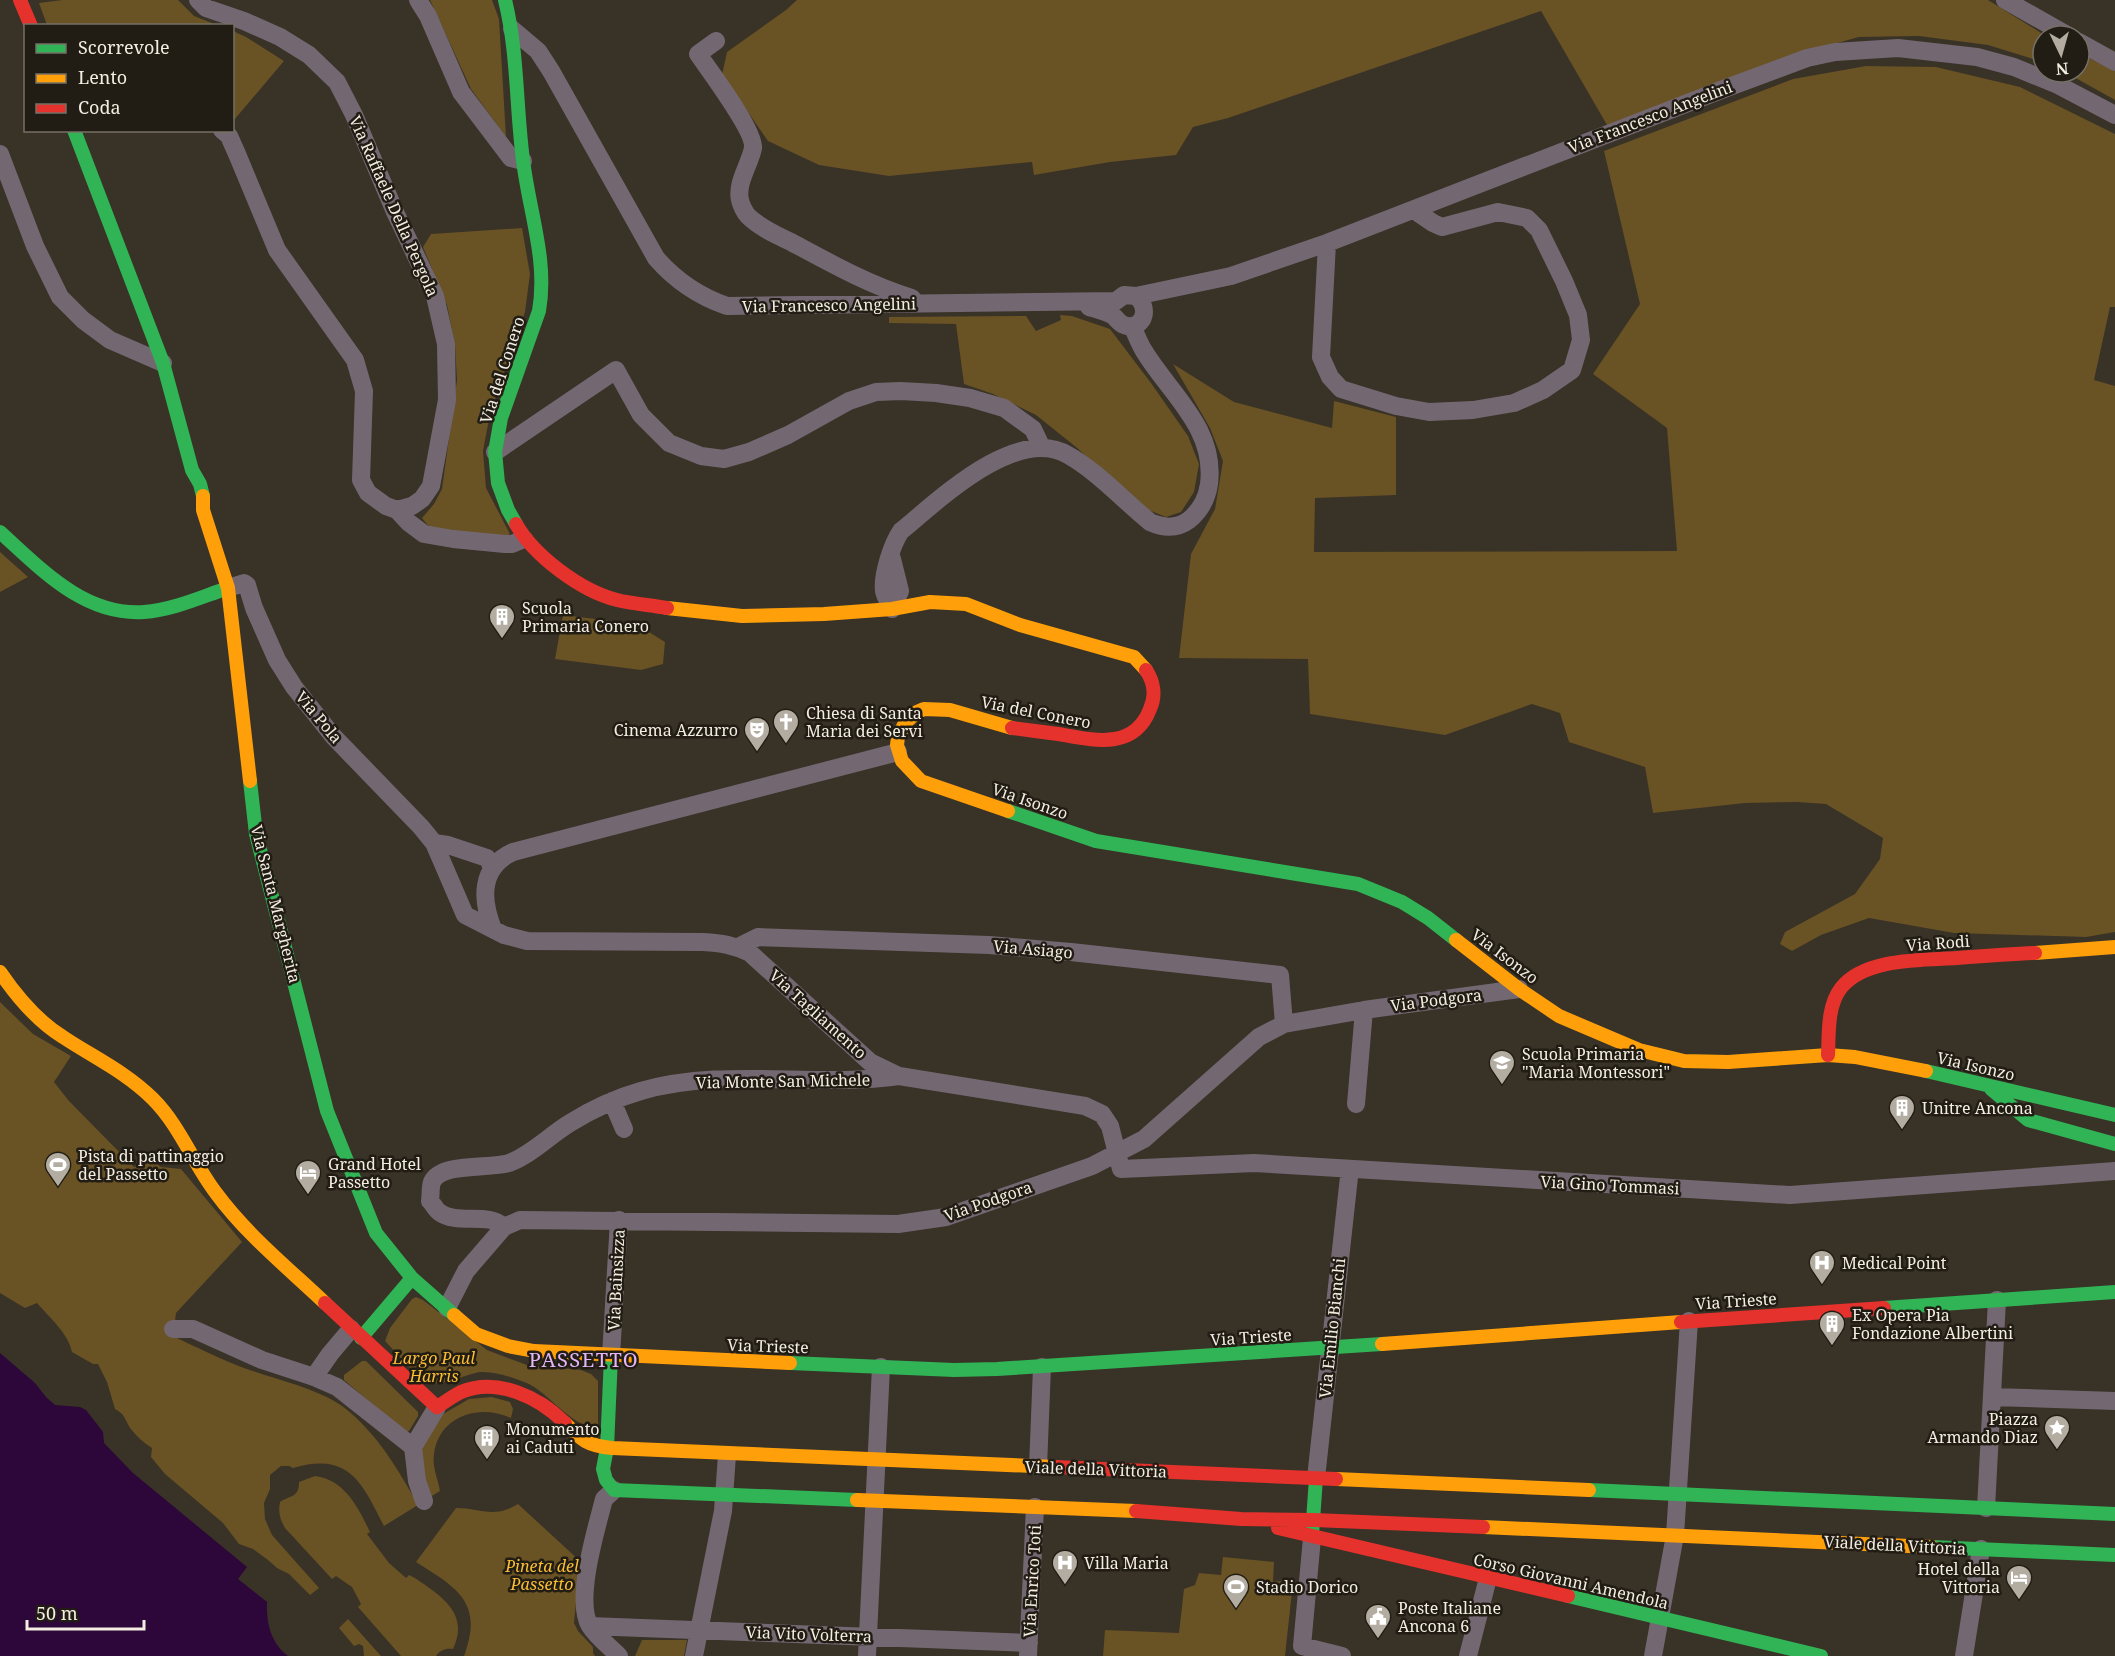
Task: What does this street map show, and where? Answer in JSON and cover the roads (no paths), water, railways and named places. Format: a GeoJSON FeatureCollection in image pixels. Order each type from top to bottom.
{"type":"FeatureCollection","features":[{"type":"Feature","properties":{"kind":"street"},"geometry":{"type":"LineString","coordinates":[[20,0],[30,24]]}},
{"type":"Feature","properties":{"kind":"street","name":"Via Raffaele Della Pergola"},"geometry":{"type":"LineString","coordinates":[[198,0],[206,8],[280,37],[309,55],[337,82],[435,296],[446,344],[447,400],[431,486],[423,499],[412,506],[397,510]]}},
{"type":"Feature","properties":{"kind":"street"},"geometry":{"type":"LineString","coordinates":[[417,0],[428,16],[461,92],[512,158],[523,161]]}},
{"type":"Feature","properties":{"kind":"street","name":"Via del Conero"},"geometry":{"type":"LineString","coordinates":[[505,0],[512,29],[523,161],[542,265],[542,294],[533,330],[501,418],[495,452],[498,483],[518,542],[584,587],[616,600],[695,612],[742,616],[825,614],[892,609],[930,602],[966,604],[1020,625],[1134,657],[1150,675],[1154,693],[1148,718],[1132,735],[1119,739],[1100,741],[1003,726],[958,712],[933,708],[920,709],[911,714],[900,731],[898,752]]}},
{"type":"Feature","properties":{"kind":"street"},"geometry":{"type":"LineString","coordinates":[[2005,0],[2048,24]]}},
{"type":"Feature","properties":{"kind":"street","name":"Via Francesco Angelini"},"geometry":{"type":"LineString","coordinates":[[512,29],[538,51],[551,71],[656,258],[674,278],[707,299],[727,306],[1075,303],[1115,308],[1124,295],[1140,303],[1191,284],[1254,269],[1328,243],[1729,87],[1808,58],[1835,52],[1898,48],[1977,57],[2014,67],[2058,85],[2115,115]]}},
{"type":"Feature","properties":{"kind":"street"},"geometry":{"type":"LineString","coordinates":[[716,41],[698,54],[748,130],[753,145],[741,183],[739,200],[747,216],[764,228],[836,266],[890,291],[928,303]]}},
{"type":"Feature","properties":{"kind":"street"},"geometry":{"type":"LineString","coordinates":[[2091,49],[2115,62]]}},
{"type":"Feature","properties":{"kind":"street"},"geometry":{"type":"LineString","coordinates":[[75,132],[163,363]]}},
{"type":"Feature","properties":{"kind":"street"},"geometry":{"type":"LineString","coordinates":[[224,132],[229,136],[277,250],[355,360],[364,391],[361,480],[368,493],[386,506],[397,510],[424,534],[453,539],[518,542]]}},
{"type":"Feature","properties":{"kind":"street"},"geometry":{"type":"LineString","coordinates":[[0,154],[35,246],[60,297],[83,321],[110,340],[163,363]]}},
{"type":"Feature","properties":{"kind":"street"},"geometry":{"type":"LineString","coordinates":[[1328,243],[1321,357],[1329,377],[1341,389],[1396,406],[1430,412],[1473,410],[1514,403],[1543,390],[1572,370],[1581,340],[1578,315],[1539,230],[1527,218],[1498,212],[1442,227],[1414,210]]}},
{"type":"Feature","properties":{"kind":"street"},"geometry":{"type":"LineString","coordinates":[[836,266],[848,280],[857,304],[871,291],[872,283]]}},
{"type":"Feature","properties":{"kind":"street"},"geometry":{"type":"LineString","coordinates":[[1115,308],[1121,324],[1132,326],[1142,320],[1140,303]]}},
{"type":"Feature","properties":{"kind":"street"},"geometry":{"type":"LineString","coordinates":[[892,609],[884,591],[894,541],[901,531],[981,468],[1013,452],[1042,448],[1054,449],[1068,455],[1101,479],[1150,522],[1159,526],[1181,525],[1191,518],[1203,504],[1208,490],[1210,467],[1210,458],[1204,440],[1191,416],[1144,351],[1132,326]]}},
{"type":"Feature","properties":{"kind":"street","name":"Via Santa Margherita"},"geometry":{"type":"LineString","coordinates":[[163,363],[192,470],[190,488],[196,503],[203,510],[228,588],[256,834],[296,986],[306,1034],[327,1111],[376,1233],[412,1278]]}},
{"type":"Feature","properties":{"kind":"street"},"geometry":{"type":"LineString","coordinates":[[495,452],[616,370],[641,415],[669,443],[701,456],[724,459],[749,452],[788,435],[849,400],[876,392],[902,391],[970,398],[1004,408],[1033,429],[1042,448]]}},
{"type":"Feature","properties":{"kind":"street"},"geometry":{"type":"LineString","coordinates":[[0,532],[59,583],[79,597],[104,608],[143,612],[178,605],[228,588]]}},
{"type":"Feature","properties":{"kind":"street","name":"Via Pola"},"geometry":{"type":"LineString","coordinates":[[228,588],[247,585],[254,608],[277,660],[294,687],[333,736],[403,806],[434,843]]}},
{"type":"Feature","properties":{"kind":"street"},"geometry":{"type":"LineString","coordinates":[[493,929],[486,906],[485,892],[492,867],[513,852],[898,752]]}},
{"type":"Feature","properties":{"kind":"street","name":"Via Isonzo"},"geometry":{"type":"LineString","coordinates":[[898,752],[905,766],[921,781],[1096,841],[1358,884],[1402,902],[1428,918],[1519,989],[1559,1016],[1639,1050],[1684,1061],[1728,1062],[1828,1055],[1855,1057],[1886,1062],[2115,1115]]}},
{"type":"Feature","properties":{"kind":"street"},"geometry":{"type":"LineString","coordinates":[[434,843],[448,845],[487,858],[492,867]]}},
{"type":"Feature","properties":{"kind":"street","name":"Via Tagliamento"},"geometry":{"type":"LineString","coordinates":[[434,843],[465,915],[493,929],[527,941],[704,942],[724,943],[738,947],[750,953],[870,1062],[899,1076],[1085,1106],[1102,1113],[1110,1126],[1117,1154]]}},
{"type":"Feature","properties":{"kind":"street","name":"Via Asiago"},"geometry":{"type":"LineString","coordinates":[[738,947],[758,937],[989,945],[1280,975],[1284,1024]]}},
{"type":"Feature","properties":{"kind":"street","name":"Via Rodi"},"geometry":{"type":"LineString","coordinates":[[1828,1055],[1830,1013],[1837,993],[1855,974],[1872,967],[1898,962],[2115,947]]}},
{"type":"Feature","properties":{"kind":"street"},"geometry":{"type":"LineString","coordinates":[[0,972],[12,991],[38,1018],[61,1036],[137,1083],[156,1101],[180,1132],[218,1195],[258,1239],[437,1407],[413,1448],[417,1481],[424,1500]]}},
{"type":"Feature","properties":{"kind":"street","name":"Via Podgora"},"geometry":{"type":"LineString","coordinates":[[504,1227],[520,1220],[898,1224],[946,1217],[1092,1166],[1144,1139],[1259,1037],[1284,1024],[1365,1010],[1519,989]]}},
{"type":"Feature","properties":{"kind":"street"},"geometry":{"type":"LineString","coordinates":[[1356,1104],[1365,1010]]}},
{"type":"Feature","properties":{"kind":"street","name":"Via Monte San Michele"},"geometry":{"type":"LineString","coordinates":[[504,1227],[492,1220],[459,1219],[439,1212],[430,1200],[433,1181],[441,1173],[459,1168],[488,1167],[510,1162],[570,1123],[612,1101],[671,1083],[740,1079],[866,1081],[899,1076]]}},
{"type":"Feature","properties":{"kind":"street"},"geometry":{"type":"LineString","coordinates":[[1986,1085],[2028,1120],[2115,1144]]}},
{"type":"Feature","properties":{"kind":"street"},"geometry":{"type":"LineString","coordinates":[[2028,1120],[2024,1106],[2028,1099],[2035,1097]]}},
{"type":"Feature","properties":{"kind":"street"},"geometry":{"type":"LineString","coordinates":[[612,1101],[624,1129]]}},
{"type":"Feature","properties":{"kind":"street","name":"Via Gino Tommasi"},"geometry":{"type":"LineString","coordinates":[[1117,1154],[1121,1169],[1254,1163],[1790,1195],[2115,1171]]}},
{"type":"Feature","properties":{"kind":"street","name":"Via Emilio Bianchi"},"geometry":{"type":"LineString","coordinates":[[1316,1478],[1349,1178]]}},
{"type":"Feature","properties":{"kind":"street","name":"Via Bainsizza"},"geometry":{"type":"LineString","coordinates":[[614,1490],[606,1480],[603,1469],[607,1448],[619,1220]]}},
{"type":"Feature","properties":{"kind":"street"},"geometry":{"type":"LineString","coordinates":[[447,1308],[466,1271],[504,1227]]}},
{"type":"Feature","properties":{"kind":"street"},"geometry":{"type":"LineString","coordinates":[[314,1377],[330,1354],[356,1333],[412,1278]]}},
{"type":"Feature","properties":{"kind":"street","name":"Via Trieste"},"geometry":{"type":"LineString","coordinates":[[412,1278],[476,1334],[508,1346],[534,1351],[954,1370],[1042,1367],[1330,1348],[2115,1292]]}},
{"type":"Feature","properties":{"kind":"street"},"geometry":{"type":"LineString","coordinates":[[1986,1508],[1997,1300]]}},
{"type":"Feature","properties":{"kind":"street"},"geometry":{"type":"LineString","coordinates":[[1653,1656],[1675,1535],[1689,1321]]}},
{"type":"Feature","properties":{"kind":"street"},"geometry":{"type":"LineString","coordinates":[[173,1329],[193,1329],[262,1360],[337,1387],[413,1448]]}},
{"type":"Feature","properties":{"kind":"street"},"geometry":{"type":"LineString","coordinates":[[867,1656],[881,1367]]}},
{"type":"Feature","properties":{"kind":"street"},"geometry":{"type":"LineString","coordinates":[[1038,1467],[1042,1367]]}},
{"type":"Feature","properties":{"kind":"street","name":"Viale della Vittoria"},"geometry":{"type":"LineString","coordinates":[[437,1407],[462,1392],[474,1388],[487,1386],[510,1390],[540,1403],[584,1441],[607,1448],[2115,1514]]}},
{"type":"Feature","properties":{"kind":"street"},"geometry":{"type":"LineString","coordinates":[[1992,1397],[2115,1401]]}},
{"type":"Feature","properties":{"kind":"street"},"geometry":{"type":"LineString","coordinates":[[694,1656],[725,1494],[727,1455]]}},
{"type":"Feature","properties":{"kind":"street"},"geometry":{"type":"LineString","coordinates":[[1316,1478],[1302,1646],[1342,1656]]}},
{"type":"Feature","properties":{"kind":"street"},"geometry":{"type":"LineString","coordinates":[[618,1656],[590,1626],[584,1611],[586,1581],[604,1498],[614,1490],[1035,1507]]}},
{"type":"Feature","properties":{"kind":"street","name":"Corso Giovanni Amendola"},"geometry":{"type":"LineString","coordinates":[[1035,1507],[1174,1513],[1313,1529],[1488,1578],[1821,1656]]}},
{"type":"Feature","properties":{"kind":"street","name":"Via Enrico Toti"},"geometry":{"type":"LineString","coordinates":[[1028,1650],[1035,1507]]}},
{"type":"Feature","properties":{"kind":"street","name":"Viale della Vittoria"},"geometry":{"type":"LineString","coordinates":[[1313,1529],[1675,1535],[2115,1555]]}},
{"type":"Feature","properties":{"kind":"street"},"geometry":{"type":"LineString","coordinates":[[1964,1656],[1981,1549]]}},
{"type":"Feature","properties":{"kind":"street"},"geometry":{"type":"LineString","coordinates":[[1468,1656],[1488,1578]]}},
{"type":"Feature","properties":{"kind":"street","name":"Via Vito Volterra"},"geometry":{"type":"LineString","coordinates":[[590,1626],[868,1637],[1028,1650]]}},
{"type":"Feature","properties":{"kind":"place","name":"Scuola Primaria Conero"},"geometry":{"type":"Point","coordinates":[502,640]}},
{"type":"Feature","properties":{"kind":"place","name":"Chiesa di Santa Maria dei Servi"},"geometry":{"type":"Point","coordinates":[786,745]}},
{"type":"Feature","properties":{"kind":"place","name":"Cinema Azzurro"},"geometry":{"type":"Point","coordinates":[757,753]}},
{"type":"Feature","properties":{"kind":"place","name":"Scuola Primaria \"Maria Montessori\""},"geometry":{"type":"Point","coordinates":[1502,1086]}},
{"type":"Feature","properties":{"kind":"place","name":"Unitre Ancona"},"geometry":{"type":"Point","coordinates":[1902,1131]}},
{"type":"Feature","properties":{"kind":"place","name":"Pista di pattinaggio del Passetto"},"geometry":{"type":"Point","coordinates":[58,1188]}},
{"type":"Feature","properties":{"kind":"place","name":"Grand Hotel Passetto"},"geometry":{"type":"Point","coordinates":[308,1196]}},
{"type":"Feature","properties":{"kind":"place","name":"Medical Point"},"geometry":{"type":"Point","coordinates":[1822,1286]}},
{"type":"Feature","properties":{"kind":"place","name":"Ex Opera Pia Fondazione Albertini"},"geometry":{"type":"Point","coordinates":[1832,1347]}},
{"type":"Feature","properties":{"kind":"place","name":"Piazza Armando Diaz"},"geometry":{"type":"Point","coordinates":[2057,1451]}},
{"type":"Feature","properties":{"kind":"place","name":"Monumento ai Caduti"},"geometry":{"type":"Point","coordinates":[487,1461]}},
{"type":"Feature","properties":{"kind":"place","name":"Villa Maria"},"geometry":{"type":"Point","coordinates":[1065,1586]}},
{"type":"Feature","properties":{"kind":"place","name":"Hotel della Vittoria"},"geometry":{"type":"Point","coordinates":[2019,1601]}},
{"type":"Feature","properties":{"kind":"place","name":"Stadio Dorico"},"geometry":{"type":"Point","coordinates":[1236,1610]}},
{"type":"Feature","properties":{"kind":"place","name":"Poste Italiane Ancona 6"},"geometry":{"type":"Point","coordinates":[1378,1640]}},
{"type":"Feature","properties":{"kind":"district","name":"PASSETTO"},"geometry":{"type":"Point","coordinates":[584,1360]}},
{"type":"Feature","properties":{"kind":"park label","name":"Largo Paul Harris"},"geometry":{"type":"Point","coordinates":[434,1367]}},
{"type":"Feature","properties":{"kind":"park label","name":"Pineta del Passetto"},"geometry":{"type":"Point","coordinates":[542,1575]}}]}
